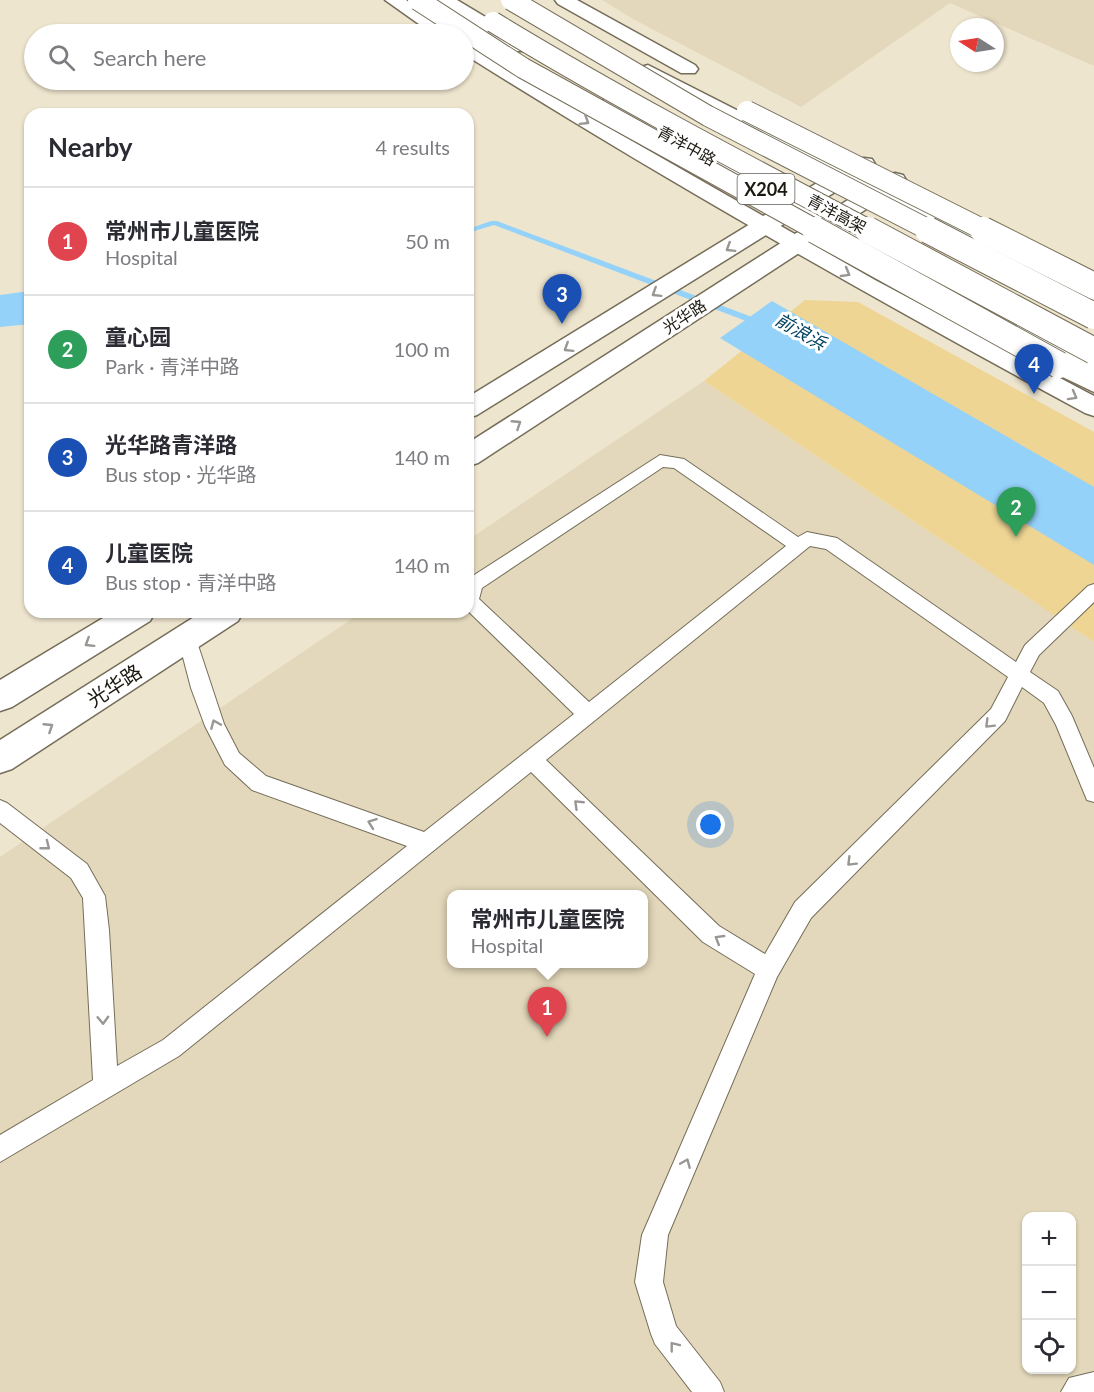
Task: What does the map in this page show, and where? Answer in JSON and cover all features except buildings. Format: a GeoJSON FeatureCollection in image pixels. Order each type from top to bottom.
{"type":"FeatureCollection","features":[{"type":"Feature","properties":{"kind":"main road"},"geometry":{"type":"LineString","coordinates":[[394,0],[430,24]]}},
{"type":"Feature","properties":{"kind":"main road"},"geometry":{"type":"LineString","coordinates":[[418,0],[455,24]]}},
{"type":"Feature","properties":{"kind":"main road","name":"青洋中路"},"geometry":{"type":"LineString","coordinates":[[444,0],[677,141],[1094,366]]}},
{"type":"Feature","properties":{"kind":"main road","name":"青洋高架"},"geometry":{"type":"LineString","coordinates":[[458,0],[550,57],[651,113],[1094,351]]}},
{"type":"Feature","properties":{"kind":"main road"},"geometry":{"type":"LineString","coordinates":[[564,0],[700,76]]}},
{"type":"Feature","properties":{"kind":"main road"},"geometry":{"type":"LineString","coordinates":[[526,1],[602,35],[1094,286]]}},
{"type":"Feature","properties":{"kind":"main road","name":"青洋高架"},"geometry":{"type":"LineString","coordinates":[[526,1],[708,116],[1094,316]]}},
{"type":"Feature","properties":{"kind":"main road","name":"X204"},"geometry":{"type":"LineString","coordinates":[[526,1],[690,94],[1094,301]]}},
{"type":"Feature","properties":{"kind":"main road"},"geometry":{"type":"LineString","coordinates":[[474,36],[533,74],[1094,383]]}},
{"type":"Feature","properties":{"kind":"main road"},"geometry":{"type":"LineString","coordinates":[[474,52],[599,130],[867,285],[1094,407]]}},
{"type":"Feature","properties":{"kind":"main road"},"geometry":{"type":"LineString","coordinates":[[731,93],[1094,272]]}},
{"type":"Feature","properties":{"kind":"main road","name":"光华路"},"geometry":{"type":"LineString","coordinates":[[474,405],[868,161]]}},
{"type":"Feature","properties":{"kind":"main road","name":"光华路"},"geometry":{"type":"LineString","coordinates":[[474,452],[899,177]]}},
{"type":"Feature","properties":{"kind":"main road"},"geometry":{"type":"LineString","coordinates":[[0,698],[129,618]]}},
{"type":"Feature","properties":{"kind":"main road","name":"光华路"},"geometry":{"type":"LineString","coordinates":[[0,758],[218,618]]}},
{"type":"Feature","properties":{"kind":"lane"},"geometry":{"type":"LineString","coordinates":[[474,584],[660,461],[678,463],[798,546]]}},
{"type":"Feature","properties":{"kind":"lane"},"geometry":{"type":"LineString","coordinates":[[0,1149],[171,1048],[807,539],[831,543],[1051,697],[1065,722],[1094,793]]}},
{"type":"Feature","properties":{"kind":"lane"},"geometry":{"type":"LineString","coordinates":[[710,1392],[665,1334],[649,1282],[653,1247],[655,1235],[769,969],[803,910],[998,715],[1021,675],[1032,650],[1094,591]]}},
{"type":"Feature","properties":{"kind":"lane"},"geometry":{"type":"LineString","coordinates":[[474,606],[588,714]]}},
{"type":"Feature","properties":{"kind":"lane"},"geometry":{"type":"LineString","coordinates":[[187,638],[201,688],[215,726],[232,759],[259,783],[427,843]]}},
{"type":"Feature","properties":{"kind":"lane"},"geometry":{"type":"LineString","coordinates":[[532,759],[711,934],[769,969]]}},
{"type":"Feature","properties":{"kind":"lane"},"geometry":{"type":"LineString","coordinates":[[0,810],[79,871],[94,896],[98,930],[106,1086]]}},
{"type":"Feature","properties":{"kind":"lane"},"geometry":{"type":"LineString","coordinates":[[1075,1392],[1079,1388],[1094,1386]]}},
{"type":"Feature","properties":{"kind":"shaded area"},"geometry":{"type":"Polygon","coordinates":[[[602,0],[1094,0],[1094,66],[1004,27],[1004,18],[984,18],[950,3],[801,107],[633,19],[602,0]]]}},
{"type":"Feature","properties":{"kind":"shaded area"},"geometry":{"type":"Polygon","coordinates":[[[805,300],[858,302],[1094,432],[1094,642],[704,381],[805,300]]]}},
{"type":"Feature","properties":{"kind":"shaded area"},"geometry":{"type":"Polygon","coordinates":[[[704,381],[1094,642],[1094,1392],[0,1392],[0,857],[353,618],[474,618],[474,536],[704,381]]]}},
{"type":"Feature","properties":{"kind":"water"},"geometry":{"type":"Polygon","coordinates":[[[24,292],[24,325],[0,327],[0,295],[24,292]]]}},
{"type":"Feature","properties":{"kind":"water"},"geometry":{"type":"Polygon","coordinates":[[[772,301],[1094,487],[1094,565],[720,338],[772,301]]]}},
{"type":"Feature","properties":{"kind":"waterway","name":"前浪浜"},"geometry":{"type":"LineString","coordinates":[[474,229],[494,223],[749,319],[759,326]]}},
{"type":"Feature","properties":{"kind":"place","name":"光华路青洋路"},"geometry":{"type":"Point","coordinates":[562,324]}},
{"type":"Feature","properties":{"kind":"place","name":"儿童医院"},"geometry":{"type":"Point","coordinates":[1034,394]}},
{"type":"Feature","properties":{"kind":"place","name":"童心园"},"geometry":{"type":"Point","coordinates":[1016,537]}},
{"type":"Feature","properties":{"kind":"place","name":"常州市儿童医院"},"geometry":{"type":"Point","coordinates":[547,1037]}}]}
